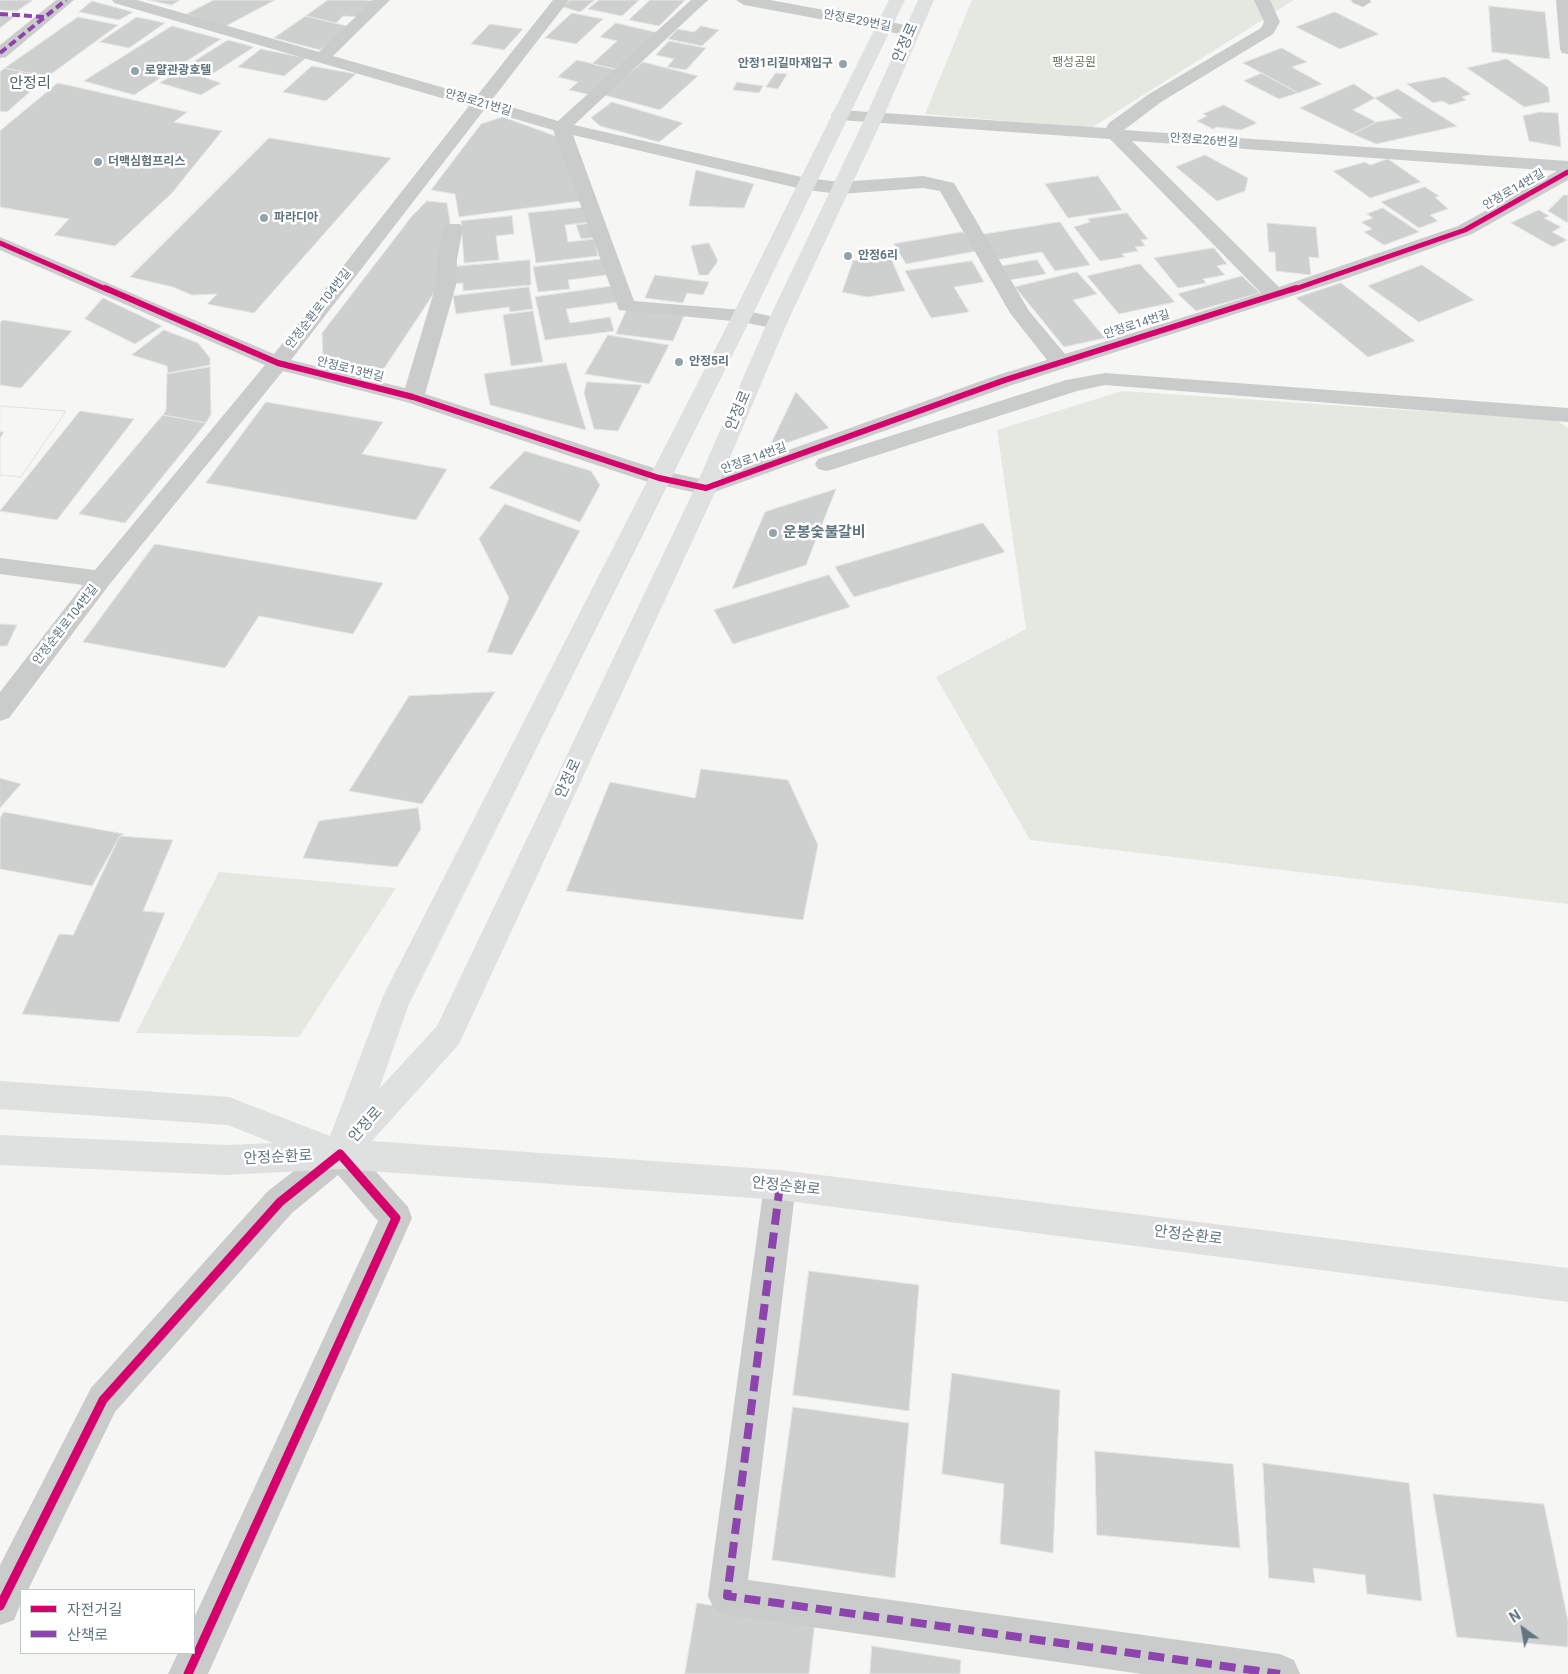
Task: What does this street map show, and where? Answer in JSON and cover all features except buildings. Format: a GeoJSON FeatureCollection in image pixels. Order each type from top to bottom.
{"type":"FeatureCollection","features":[{"type":"Feature","properties":{"kind":"main road","name":"안정로"},"geometry":{"type":"LineString","coordinates":[[340,1154],[394,1003],[742,316],[897,0]]}},
{"type":"Feature","properties":{"kind":"main road","name":"안정로"},"geometry":{"type":"LineString","coordinates":[[340,1154],[448,1035],[702,496],[777,323],[874,118],[926,0]]}},
{"type":"Feature","properties":{"kind":"main road"},"geometry":{"type":"LineString","coordinates":[[0,1095],[229,1112],[340,1154]]}},
{"type":"Feature","properties":{"kind":"main road","name":"안정순환로"},"geometry":{"type":"LineString","coordinates":[[0,1150],[226,1160],[340,1154],[780,1185],[1568,1284]]}},
{"type":"Feature","properties":{"kind":"street"},"geometry":{"type":"LineString","coordinates":[[0,53],[66,0]]}},
{"type":"Feature","properties":{"kind":"street","name":"안정로21번길"},"geometry":{"type":"LineString","coordinates":[[120,0],[561,127],[806,184],[840,188],[923,182],[947,187],[1020,313],[1060,362]]}},
{"type":"Feature","properties":{"kind":"street"},"geometry":{"type":"LineString","coordinates":[[322,58],[382,0]]}},
{"type":"Feature","properties":{"kind":"street","name":"안정순환로104번길"},"geometry":{"type":"LineString","coordinates":[[0,711],[101,579],[278,363],[478,104],[561,0]]}},
{"type":"Feature","properties":{"kind":"street"},"geometry":{"type":"LineString","coordinates":[[700,0],[561,127],[626,306],[742,316],[777,323]]}},
{"type":"Feature","properties":{"kind":"street","name":"안정로29번길"},"geometry":{"type":"LineString","coordinates":[[744,0],[911,31]]}},
{"type":"Feature","properties":{"kind":"street"},"geometry":{"type":"LineString","coordinates":[[1262,0],[1272,22],[1267,31],[1155,98],[1115,127],[1117,136],[1274,293]]}},
{"type":"Feature","properties":{"kind":"street"},"geometry":{"type":"LineString","coordinates":[[1564,0],[1568,49]]}},
{"type":"Feature","properties":{"kind":"street","name":"안정로26번길"},"geometry":{"type":"LineString","coordinates":[[840,115],[1117,136],[1568,166]]}},
{"type":"Feature","properties":{"kind":"street","name":"안정로14번길"},"geometry":{"type":"LineString","coordinates":[[702,496],[1005,380],[1274,293],[1335,276],[1465,230],[1568,172]]}},
{"type":"Feature","properties":{"kind":"street"},"geometry":{"type":"LineString","coordinates":[[413,397],[446,284],[447,260],[453,228]]}},
{"type":"Feature","properties":{"kind":"street","name":"안정로13번길"},"geometry":{"type":"LineString","coordinates":[[3,249],[278,363],[413,397],[659,478],[702,496]]}},
{"type":"Feature","properties":{"kind":"street"},"geometry":{"type":"LineString","coordinates":[[702,496],[1073,385],[1105,379],[1568,415]]}},
{"type":"Feature","properties":{"kind":"street"},"geometry":{"type":"LineString","coordinates":[[0,566],[101,579]]}},
{"type":"Feature","properties":{"kind":"street"},"geometry":{"type":"LineString","coordinates":[[0,1606],[64,1475],[104,1400],[280,1202],[340,1154],[396,1218],[188,1674]]}},
{"type":"Feature","properties":{"kind":"street"},"geometry":{"type":"LineString","coordinates":[[780,1185],[726,1596],[1280,1674]]}},
{"type":"Feature","properties":{"kind":"green space","name":"팽성공원"},"geometry":{"type":"Polygon","coordinates":[[[972,0],[1294,0],[1091,128],[925,114],[972,0]]]}},
{"type":"Feature","properties":{"kind":"green space"},"geometry":{"type":"Polygon","coordinates":[[[1122,391],[1556,420],[1568,428],[1568,904],[1030,840],[936,677],[1026,629],[997,430],[1122,391]]]}},
{"type":"Feature","properties":{"kind":"green space"},"geometry":{"type":"Polygon","coordinates":[[[219,872],[396,888],[299,1037],[136,1033],[219,872]]]}},
{"type":"Feature","properties":{"kind":"marked path"},"geometry":{"type":"LineString","coordinates":[[0,53],[66,0]]}},
{"type":"Feature","properties":{"kind":"marked path"},"geometry":{"type":"LineString","coordinates":[[0,14],[45,17]]}},
{"type":"Feature","properties":{"kind":"marked path"},"geometry":{"type":"LineString","coordinates":[[780,1185],[727,1596],[1280,1674]]}},
{"type":"Feature","properties":{"kind":"cycle path"},"geometry":{"type":"LineString","coordinates":[[0,243],[278,363],[413,397],[659,478],[706,488],[1005,380],[1335,276],[1465,230],[1568,172]]}},
{"type":"Feature","properties":{"kind":"cycle path"},"geometry":{"type":"LineString","coordinates":[[0,1606],[103,1400],[280,1202],[340,1154],[396,1218],[188,1674]]}},
{"type":"Feature","properties":{"kind":"place","name":"안정1리길마재입구"},"geometry":{"type":"Point","coordinates":[843,64]}},
{"type":"Feature","properties":{"kind":"place","name":"로얄관광호텔"},"geometry":{"type":"Point","coordinates":[135,71]}},
{"type":"Feature","properties":{"kind":"place","name":"더맥심험프리스"},"geometry":{"type":"Point","coordinates":[98,162]}},
{"type":"Feature","properties":{"kind":"place","name":"파라디아"},"geometry":{"type":"Point","coordinates":[264,218]}},
{"type":"Feature","properties":{"kind":"place","name":"안정6리"},"geometry":{"type":"Point","coordinates":[848,256]}},
{"type":"Feature","properties":{"kind":"place","name":"안정5리"},"geometry":{"type":"Point","coordinates":[679,362]}},
{"type":"Feature","properties":{"kind":"place","name":"운봉숯불갈비"},"geometry":{"type":"Point","coordinates":[773,533]}},
{"type":"Feature","properties":{"kind":"district","name":"안정리"},"geometry":{"type":"Point","coordinates":[30,84]}}]}
